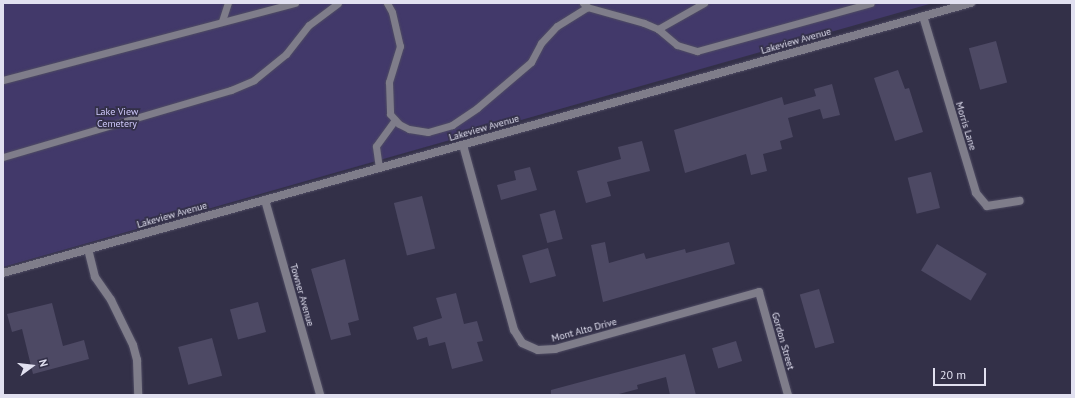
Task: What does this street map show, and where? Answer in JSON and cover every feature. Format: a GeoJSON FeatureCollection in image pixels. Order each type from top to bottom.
{"type":"FeatureCollection","features":[{"type":"Feature","properties":{"kind":"street","name":"Lakeview Avenue"},"geometry":{"type":"LineString","coordinates":[[3,273],[971,3]]}},
{"type":"Feature","properties":{"kind":"street","name":"Morris Lane"},"geometry":{"type":"LineString","coordinates":[[923,16],[976,193],[987,206],[1020,201]]}},
{"type":"Feature","properties":{"kind":"street","name":"Mont Alto Drive"},"geometry":{"type":"LineString","coordinates":[[463,145],[514,330],[518,338],[526,346],[538,350],[560,348],[759,292]]}},
{"type":"Feature","properties":{"kind":"street","name":"Towner Avenue"},"geometry":{"type":"LineString","coordinates":[[265,200],[320,395]]}},
{"type":"Feature","properties":{"kind":"street"},"geometry":{"type":"LineString","coordinates":[[88,250],[95,277],[118,312],[133,345],[137,360],[138,395]]}},
{"type":"Feature","properties":{"kind":"street","name":"Gordon Street"},"geometry":{"type":"LineString","coordinates":[[759,292],[788,395]]}},
{"type":"Feature","properties":{"kind":"lane"},"geometry":{"type":"LineString","coordinates":[[222,21],[228,3]]}},
{"type":"Feature","properties":{"kind":"lane"},"geometry":{"type":"LineString","coordinates":[[3,80],[222,21],[295,3]]}},
{"type":"Feature","properties":{"kind":"lane"},"geometry":{"type":"LineString","coordinates":[[3,157],[231,90],[254,80],[286,54],[310,25],[338,3]]}},
{"type":"Feature","properties":{"kind":"lane"},"geometry":{"type":"LineString","coordinates":[[387,3],[392,12],[400,46],[388,82],[390,114],[395,120],[410,130],[428,132],[452,125],[477,108],[521,71],[557,26],[585,5],[658,29],[677,45],[697,51],[871,3]]}},
{"type":"Feature","properties":{"kind":"lane"},"geometry":{"type":"LineString","coordinates":[[658,29],[704,3]]}},
{"type":"Feature","properties":{"kind":"lane"},"geometry":{"type":"LineString","coordinates":[[379,168],[376,146],[395,120]]}},
{"type":"Feature","properties":{"kind":"green space","name":"Lake View Cemetery"},"geometry":{"type":"Polygon","coordinates":[[[3,3],[933,3],[3,267],[3,3]]]}},
{"type":"Feature","properties":{"kind":"building"},"geometry":{"type":"Polygon","coordinates":[[[996,41],[1007,83],[980,90],[969,48],[996,41]]]}},
{"type":"Feature","properties":{"kind":"building"},"geometry":{"type":"Polygon","coordinates":[[[898,70],[905,89],[909,88],[923,132],[895,141],[874,78],[898,70]]]}},
{"type":"Feature","properties":{"kind":"building"},"geometry":{"type":"Polygon","coordinates":[[[832,84],[840,115],[823,119],[820,109],[788,118],[793,137],[780,141],[782,149],[763,154],[767,171],[751,175],[746,154],[685,173],[674,130],[782,97],[784,105],[816,96],[814,89],[832,84]]]}},
{"type":"Feature","properties":{"kind":"building"},"geometry":{"type":"Polygon","coordinates":[[[642,141],[650,171],[607,182],[611,196],[586,203],[577,171],[621,159],[618,147],[642,141]]]}},
{"type":"Feature","properties":{"kind":"building"},"geometry":{"type":"Polygon","coordinates":[[[530,167],[537,190],[501,200],[497,185],[516,180],[514,171],[530,167]]]}},
{"type":"Feature","properties":{"kind":"building"},"geometry":{"type":"Polygon","coordinates":[[[931,172],[940,208],[917,214],[908,178],[931,172]]]}},
{"type":"Feature","properties":{"kind":"building"},"geometry":{"type":"Polygon","coordinates":[[[422,196],[435,248],[407,255],[394,203],[422,196]]]}},
{"type":"Feature","properties":{"kind":"building"},"geometry":{"type":"Polygon","coordinates":[[[555,210],[563,239],[547,243],[540,214],[555,210]]]}},
{"type":"Feature","properties":{"kind":"building"},"geometry":{"type":"Polygon","coordinates":[[[605,242],[609,263],[644,253],[646,259],[685,249],[686,253],[729,242],[735,264],[603,302],[591,245],[605,242]]]}},
{"type":"Feature","properties":{"kind":"building"},"geometry":{"type":"Polygon","coordinates":[[[937,244],[987,274],[971,300],[921,271],[937,244]]]}},
{"type":"Feature","properties":{"kind":"building"},"geometry":{"type":"Polygon","coordinates":[[[548,248],[556,276],[530,283],[522,255],[548,248]]]}},
{"type":"Feature","properties":{"kind":"building"},"geometry":{"type":"Polygon","coordinates":[[[345,259],[359,320],[348,323],[351,335],[331,340],[311,269],[345,259]]]}},
{"type":"Feature","properties":{"kind":"building"},"geometry":{"type":"Polygon","coordinates":[[[819,289],[834,343],[815,348],[800,295],[819,289]]]}},
{"type":"Feature","properties":{"kind":"building"},"geometry":{"type":"Polygon","coordinates":[[[456,293],[464,324],[477,321],[483,341],[477,342],[483,361],[452,369],[445,342],[429,346],[427,337],[417,340],[413,327],[442,318],[436,298],[456,293]]]}},
{"type":"Feature","properties":{"kind":"building"},"geometry":{"type":"Polygon","coordinates":[[[258,302],[266,332],[238,339],[230,310],[258,302]]]}},
{"type":"Feature","properties":{"kind":"building"},"geometry":{"type":"Polygon","coordinates":[[[52,303],[63,346],[84,340],[89,359],[33,374],[22,329],[12,332],[7,314],[52,303]]]}},
{"type":"Feature","properties":{"kind":"building"},"geometry":{"type":"Polygon","coordinates":[[[212,338],[222,376],[188,385],[178,347],[212,338]]]}},
{"type":"Feature","properties":{"kind":"building"},"geometry":{"type":"Polygon","coordinates":[[[736,341],[742,361],[718,368],[712,348],[736,341]]]}},
{"type":"Feature","properties":{"kind":"building"},"geometry":{"type":"Polygon","coordinates":[[[685,354],[696,395],[670,395],[666,377],[637,385],[638,389],[615,395],[551,395],[551,390],[685,354]]]}}]}
